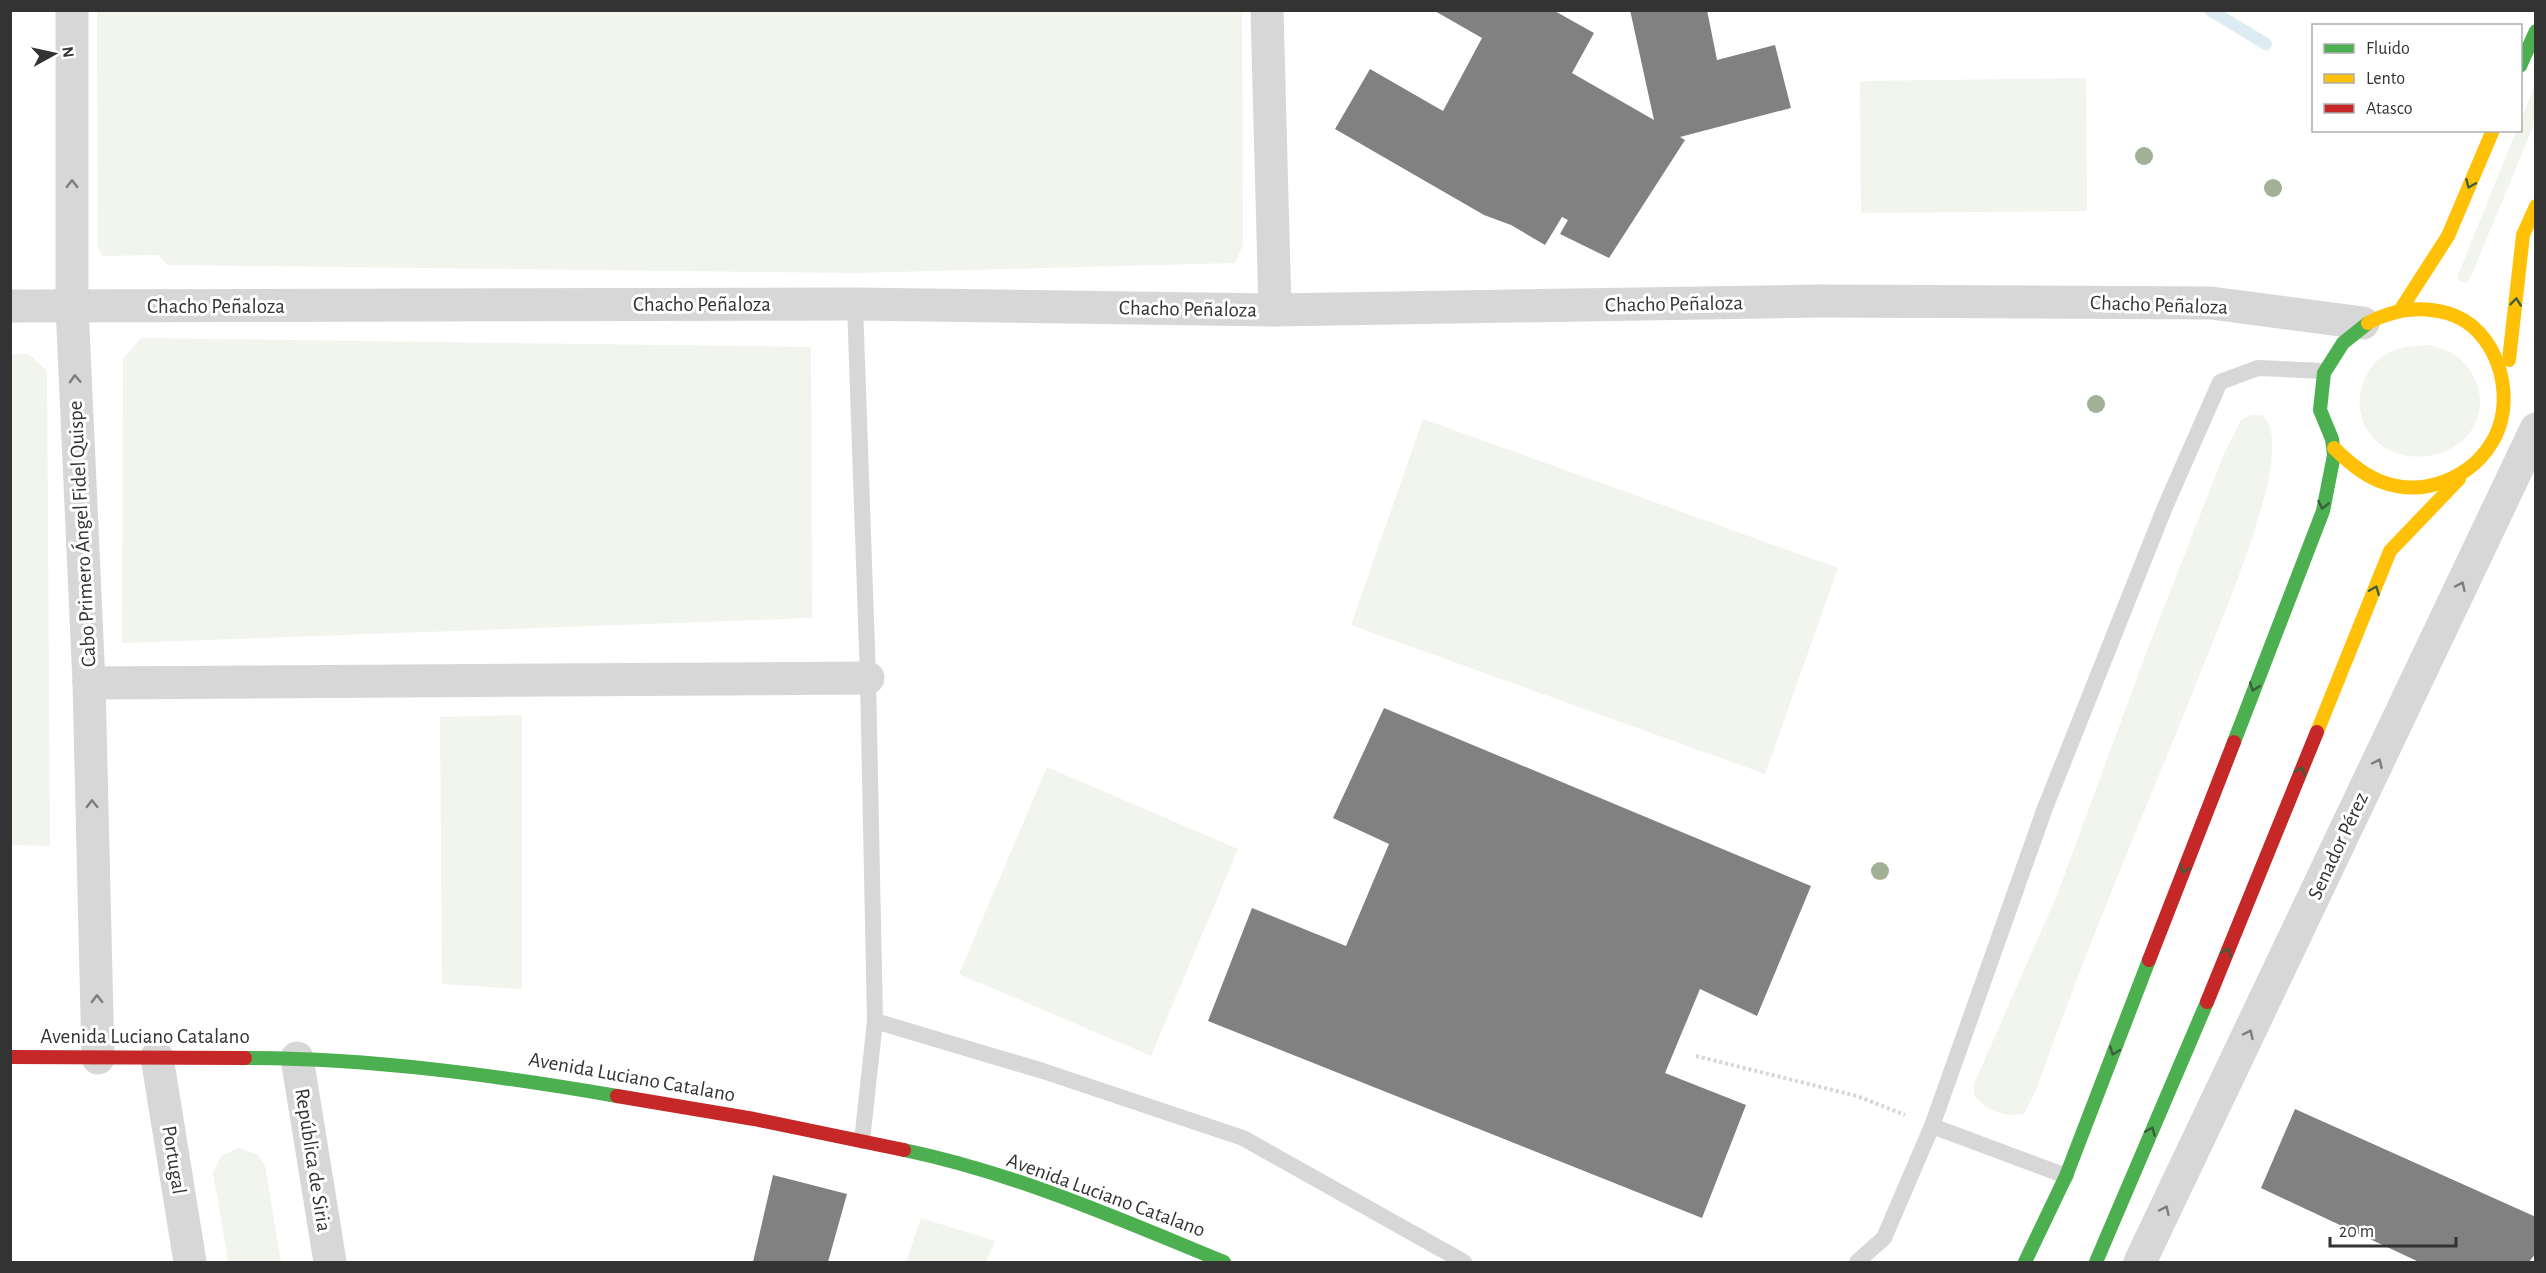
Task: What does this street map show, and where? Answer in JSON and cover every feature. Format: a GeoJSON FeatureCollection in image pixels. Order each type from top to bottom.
{"type":"FeatureCollection","features":[{"type":"Feature","properties":{"kind":"main road"},"geometry":{"type":"LineString","coordinates":[[2522,61],[2535,31]]}},
{"type":"Feature","properties":{"kind":"main road"},"geometry":{"type":"LineString","coordinates":[[2401,309],[2448,236],[2492,132]]}},
{"type":"Feature","properties":{"kind":"main road"},"geometry":{"type":"LineString","coordinates":[[2509,360],[2523,235],[2535,206]]}},
{"type":"Feature","properties":{"kind":"main road"},"geometry":{"type":"LineString","coordinates":[[2096,1263],[2217,977],[2391,551],[2459,479],[2527,438],[2515,415],[2516,387],[2509,360],[2490,333],[2461,315],[2428,307],[2401,309],[2363,323],[2340,344],[2324,371],[2320,410],[2334,448],[2358,471],[2390,485],[2425,488],[2459,479]]}},
{"type":"Feature","properties":{"kind":"main road"},"geometry":{"type":"LineString","coordinates":[[2025,1263],[2066,1176],[2323,511],[2334,448]]}},
{"type":"Feature","properties":{"kind":"main road","name":"Avenida Luciano Catalano"},"geometry":{"type":"LineString","coordinates":[[10,1057],[297,1058],[515,1078],[754,1119],[941,1158],[1072,1200],[1224,1263]]}},
{"type":"Feature","properties":{"kind":"street","name":"Cabo Primero Ángel Fidel Quispe"},"geometry":{"type":"LineString","coordinates":[[72,10],[72,306],[89,683],[98,1058]]}},
{"type":"Feature","properties":{"kind":"street"},"geometry":{"type":"LineString","coordinates":[[1267,10],[1275,310]]}},
{"type":"Feature","properties":{"kind":"street","name":"Chacho Peñaloza"},"geometry":{"type":"LineString","coordinates":[[10,306],[855,304],[1275,310],[1818,301],[2211,303],[2363,323]]}},
{"type":"Feature","properties":{"kind":"street","name":"Senador Pérez"},"geometry":{"type":"LineString","coordinates":[[2140,1263],[2527,438]]}},
{"type":"Feature","properties":{"kind":"street"},"geometry":{"type":"LineString","coordinates":[[89,683],[868,678]]}},
{"type":"Feature","properties":{"kind":"street","name":"Portugal"},"geometry":{"type":"LineString","coordinates":[[158,1057],[190,1263]]}},
{"type":"Feature","properties":{"kind":"street","name":"República de Siria"},"geometry":{"type":"LineString","coordinates":[[297,1058],[330,1263]]}},
{"type":"Feature","properties":{"kind":"lane"},"geometry":{"type":"LineString","coordinates":[[855,304],[868,678],[875,1021],[862,1141]]}},
{"type":"Feature","properties":{"kind":"lane"},"geometry":{"type":"LineString","coordinates":[[1857,1263],[1884,1238],[1932,1126],[2045,808],[2165,507],[2220,382],[2258,368],[2324,371]]}},
{"type":"Feature","properties":{"kind":"lane"},"geometry":{"type":"LineString","coordinates":[[875,1021],[1043,1071],[1243,1138],[1464,1263]]}},
{"type":"Feature","properties":{"kind":"lane"},"geometry":{"type":"LineString","coordinates":[[1932,1126],[2066,1176]]}},
{"type":"Feature","properties":{"kind":"path"},"geometry":{"type":"LineString","coordinates":[[1696,1056],[1857,1096],[1932,1126]]}},
{"type":"Feature","properties":{"kind":"shaded area"},"geometry":{"type":"Polygon","coordinates":[[[97,11],[1242,11],[1243,245],[1235,263],[855,273],[167,265],[158,255],[102,256],[98,247],[97,11]]]}},
{"type":"Feature","properties":{"kind":"shaded area"},"geometry":{"type":"Polygon","coordinates":[[[2086,78],[2087,211],[1861,213],[1860,81],[2086,78]]]}},
{"type":"Feature","properties":{"kind":"shaded area"},"geometry":{"type":"Polygon","coordinates":[[[2535,84],[2535,122],[2470,279],[2467,283],[2458,280],[2458,275],[2516,132],[2522,132],[2522,117],[2535,84]]]}},
{"type":"Feature","properties":{"kind":"shaded area"},"geometry":{"type":"Polygon","coordinates":[[[141,338],[811,347],[812,618],[122,643],[123,359],[141,338]]]}},
{"type":"Feature","properties":{"kind":"shaded area"},"geometry":{"type":"Polygon","coordinates":[[[2430,345],[2455,355],[2471,371],[2479,392],[2479,414],[2468,435],[2457,445],[2431,455],[2416,457],[2402,455],[2377,442],[2368,431],[2360,411],[2361,390],[2370,370],[2385,355],[2401,348],[2430,345]]]}},
{"type":"Feature","properties":{"kind":"shaded area"},"geometry":{"type":"Polygon","coordinates":[[[11,354],[29,354],[47,371],[50,846],[11,845],[11,354]]]}},
{"type":"Feature","properties":{"kind":"shaded area"},"geometry":{"type":"Polygon","coordinates":[[[2251,415],[2262,415],[2268,422],[2271,431],[2272,453],[2265,494],[2240,572],[2092,941],[2037,1088],[2024,1114],[2010,1115],[1996,1112],[1974,1095],[1974,1084],[2057,895],[2148,648],[2224,454],[2241,420],[2251,415]]]}},
{"type":"Feature","properties":{"kind":"shaded area"},"geometry":{"type":"Polygon","coordinates":[[[1423,419],[1838,568],[1765,774],[1351,625],[1423,419]]]}},
{"type":"Feature","properties":{"kind":"shaded area"},"geometry":{"type":"Polygon","coordinates":[[[522,715],[522,989],[442,984],[440,717],[522,715]]]}},
{"type":"Feature","properties":{"kind":"shaded area"},"geometry":{"type":"Polygon","coordinates":[[[1047,767],[1238,849],[1151,1056],[959,974],[1047,767]]]}},
{"type":"Feature","properties":{"kind":"shaded area"},"geometry":{"type":"Polygon","coordinates":[[[238,1148],[257,1154],[265,1165],[281,1262],[228,1262],[213,1173],[221,1156],[238,1148]]]}},
{"type":"Feature","properties":{"kind":"shaded area"},"geometry":{"type":"Polygon","coordinates":[[[921,1218],[995,1241],[986,1262],[906,1262],[921,1218]]]}},
{"type":"Feature","properties":{"kind":"building"},"geometry":{"type":"Polygon","coordinates":[[[1433,10],[1553,10],[1594,33],[1572,73],[1654,120],[1630,10],[1707,10],[1717,60],[1775,45],[1791,108],[1680,137],[1685,140],[1609,258],[1560,234],[1568,220],[1562,217],[1545,245],[1511,225],[1484,215],[1335,129],[1370,69],[1443,111],[1482,38],[1433,10]]]}},
{"type":"Feature","properties":{"kind":"building"},"geometry":{"type":"Polygon","coordinates":[[[1384,708],[1811,886],[1757,1016],[1700,989],[1665,1073],[1746,1105],[1702,1218],[1208,1021],[1252,908],[1346,946],[1389,844],[1333,818],[1384,708]]]}},
{"type":"Feature","properties":{"kind":"building"},"geometry":{"type":"Polygon","coordinates":[[[2295,1109],[2536,1217],[2536,1253],[2529,1262],[2419,1262],[2261,1188],[2295,1109]]]}},
{"type":"Feature","properties":{"kind":"building"},"geometry":{"type":"Polygon","coordinates":[[[773,1175],[847,1194],[828,1262],[753,1262],[773,1175]]]}},
{"type":"Feature","properties":{"kind":"waterway"},"geometry":{"type":"LineString","coordinates":[[2210,10],[2266,44]]}},
{"type":"Feature","properties":{"kind":"traffic: fast"},"geometry":{"type":"LineString","coordinates":[[2522,62],[2536,31]]}},
{"type":"Feature","properties":{"kind":"traffic: fast"},"geometry":{"type":"LineString","coordinates":[[2234,742],[2323,511],[2334,455],[2332,439],[2320,410],[2324,373],[2343,343],[2368,323]]}},
{"type":"Feature","properties":{"kind":"traffic: fast"},"geometry":{"type":"LineString","coordinates":[[2025,1262],[2066,1176],[2149,960]]}},
{"type":"Feature","properties":{"kind":"traffic: fast"},"geometry":{"type":"LineString","coordinates":[[2096,1262],[2207,1002]]}},
{"type":"Feature","properties":{"kind":"traffic: fast"},"geometry":{"type":"LineString","coordinates":[[245,1058],[385,1064],[525,1081],[617,1096]]}},
{"type":"Feature","properties":{"kind":"traffic: fast"},"geometry":{"type":"LineString","coordinates":[[904,1150],[1026,1184],[1224,1262]]}},
{"type":"Feature","properties":{"kind":"traffic: slow"},"geometry":{"type":"LineString","coordinates":[[2401,309],[2448,236],[2492,132]]}},
{"type":"Feature","properties":{"kind":"traffic: slow"},"geometry":{"type":"LineString","coordinates":[[2509,360],[2523,235],[2536,206]]}},
{"type":"Feature","properties":{"kind":"traffic: slow"},"geometry":{"type":"LineString","coordinates":[[2334,448],[2356,468],[2382,482],[2398,486],[2431,485],[2447,480],[2475,463],[2495,437],[2501,420],[2504,401],[2498,364],[2490,347],[2464,320],[2447,313],[2417,309],[2397,312],[2368,323]]}},
{"type":"Feature","properties":{"kind":"traffic: slow"},"geometry":{"type":"LineString","coordinates":[[2317,732],[2390,551],[2459,479]]}},
{"type":"Feature","properties":{"kind":"traffic: jam"},"geometry":{"type":"LineString","coordinates":[[2207,1002],[2317,732]]}},
{"type":"Feature","properties":{"kind":"traffic: jam"},"geometry":{"type":"LineString","coordinates":[[2149,960],[2234,742]]}},
{"type":"Feature","properties":{"kind":"traffic: jam"},"geometry":{"type":"LineString","coordinates":[[10,1057],[245,1058]]}},
{"type":"Feature","properties":{"kind":"traffic: jam"},"geometry":{"type":"LineString","coordinates":[[617,1096],[754,1119],[904,1150]]}}]}
